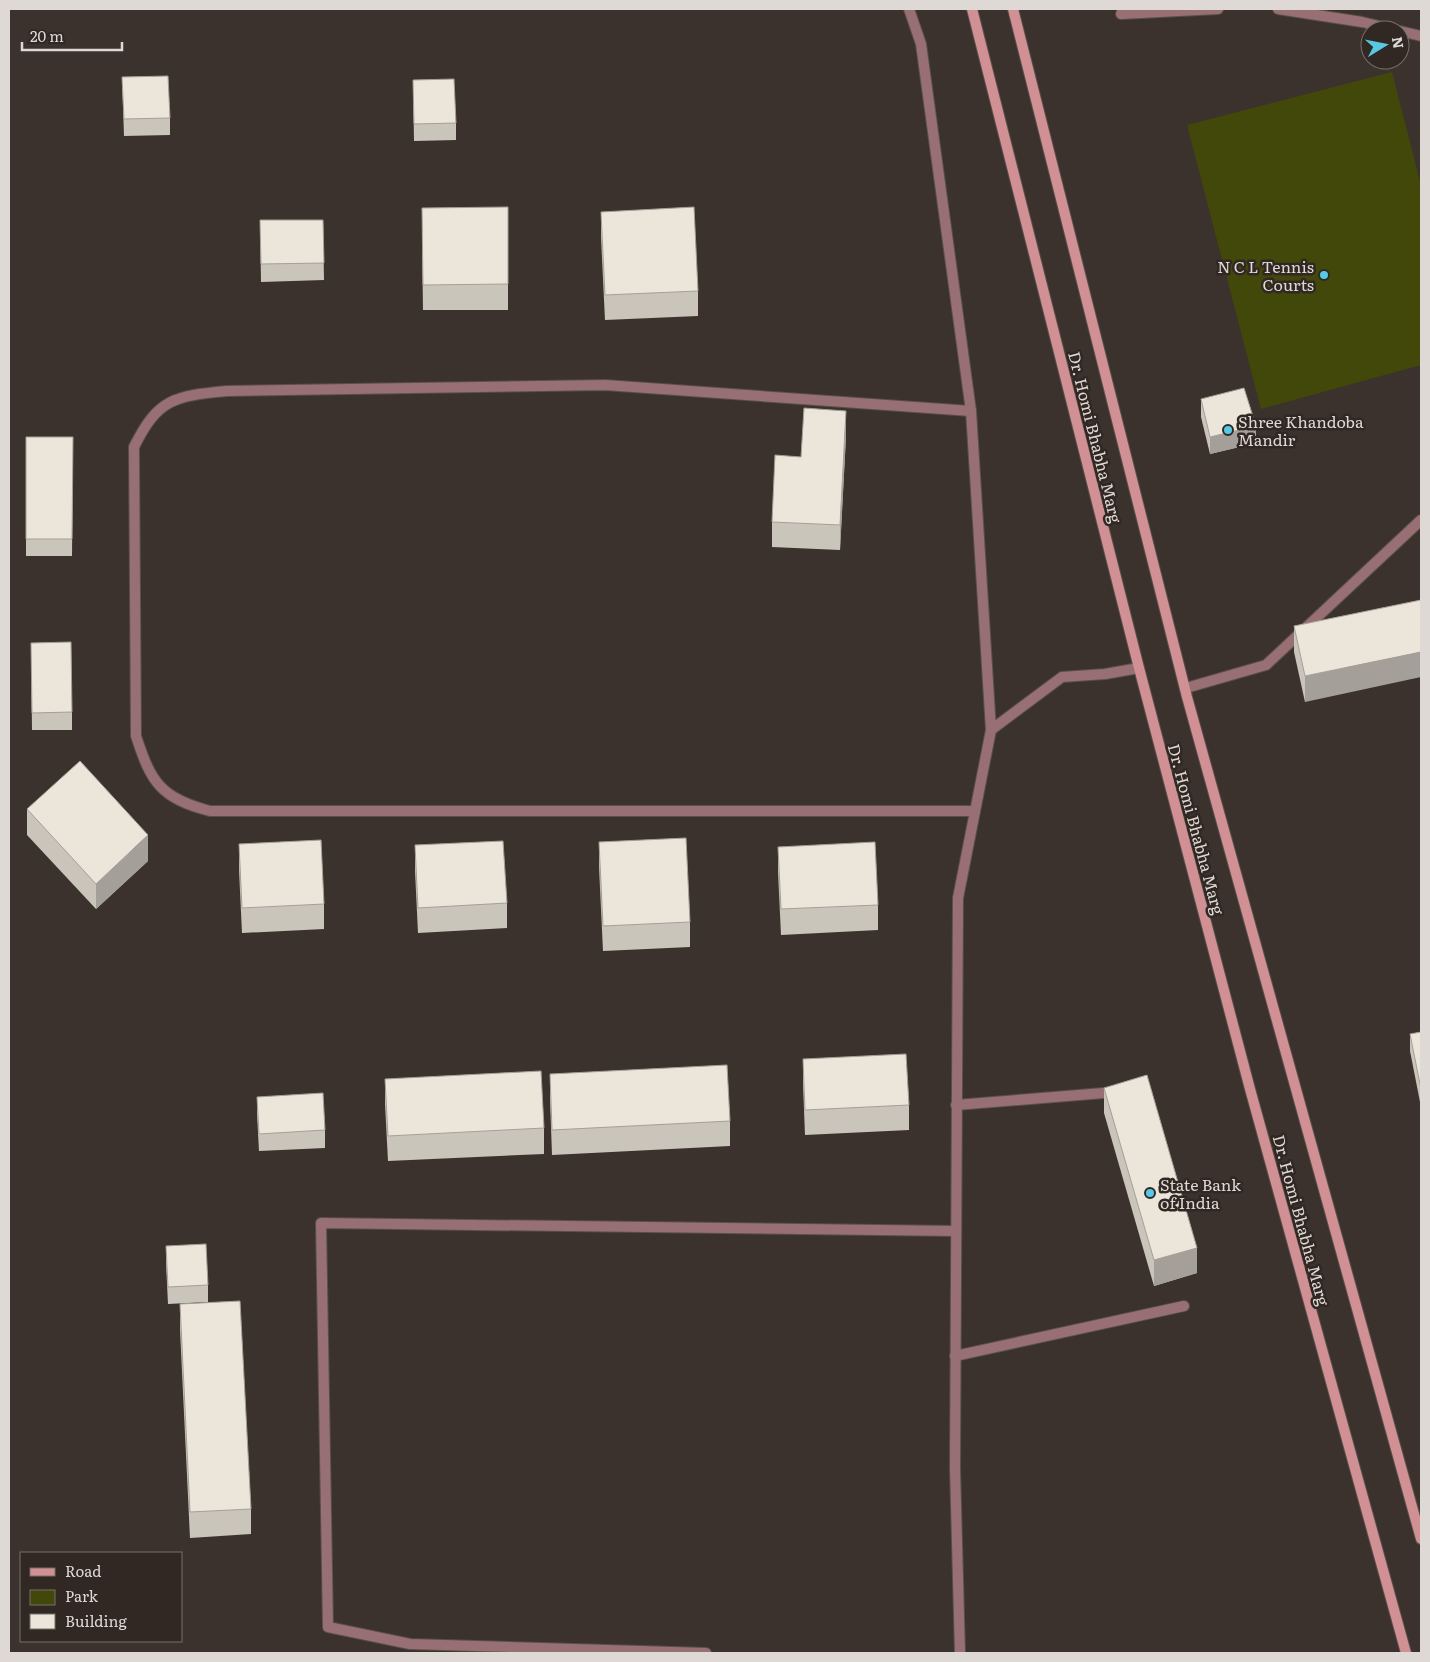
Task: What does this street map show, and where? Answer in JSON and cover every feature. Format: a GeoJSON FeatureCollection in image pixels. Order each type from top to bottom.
{"type":"FeatureCollection","features":[{"type":"Feature","properties":{"kind":"main road","name":"Dr. Homi Bhabha Marg"},"geometry":{"type":"LineString","coordinates":[[972,9],[1139,668],[1248,1079],[1406,1653]]}},
{"type":"Feature","properties":{"kind":"main road","name":"Dr. Homi Bhabha Marg"},"geometry":{"type":"LineString","coordinates":[[1013,9],[1113,409],[1186,688],[1421,1539]]}},
{"type":"Feature","properties":{"kind":"lane"},"geometry":{"type":"LineString","coordinates":[[909,9],[921,44],[971,411],[991,730],[958,898],[955,1468],[960,1653]]}},
{"type":"Feature","properties":{"kind":"lane"},"geometry":{"type":"LineString","coordinates":[[1123,9],[1121,14],[1218,9]]}},
{"type":"Feature","properties":{"kind":"lane"},"geometry":{"type":"LineString","coordinates":[[1278,9],[1360,22]]}},
{"type":"Feature","properties":{"kind":"lane"},"geometry":{"type":"LineString","coordinates":[[971,411],[605,385],[226,391],[189,395],[158,408],[144,426],[134,447],[136,736],[146,766],[160,788],[184,804],[210,810],[975,812]]}},
{"type":"Feature","properties":{"kind":"lane"},"geometry":{"type":"LineString","coordinates":[[1186,688],[1266,665],[1421,520]]}},
{"type":"Feature","properties":{"kind":"lane"},"geometry":{"type":"LineString","coordinates":[[991,730],[1062,677],[1105,674],[1139,668]]}},
{"type":"Feature","properties":{"kind":"lane"},"geometry":{"type":"LineString","coordinates":[[956,1105],[1122,1091]]}},
{"type":"Feature","properties":{"kind":"lane"},"geometry":{"type":"LineString","coordinates":[[706,1653],[410,1644],[328,1627],[321,1223],[956,1231]]}},
{"type":"Feature","properties":{"kind":"lane"},"geometry":{"type":"LineString","coordinates":[[955,1356],[1184,1306]]}},
{"type":"Feature","properties":{"kind":"green space","name":"N C L Tennis Courts"},"geometry":{"type":"Polygon","coordinates":[[[1392,72],[1421,185],[1421,365],[1261,409],[1187,125],[1392,72]]]}},
{"type":"Feature","properties":{"kind":"building"},"geometry":{"type":"Polygon","coordinates":[[[168,76],[170,118],[124,119],[122,77],[168,76]]]}},
{"type":"Feature","properties":{"kind":"building"},"geometry":{"type":"Polygon","coordinates":[[[454,79],[456,123],[414,124],[413,80],[454,79]]]}},
{"type":"Feature","properties":{"kind":"building"},"geometry":{"type":"Polygon","coordinates":[[[508,207],[508,284],[423,285],[422,208],[508,207]]]}},
{"type":"Feature","properties":{"kind":"building"},"geometry":{"type":"Polygon","coordinates":[[[694,207],[698,291],[605,295],[601,212],[694,207]]]}},
{"type":"Feature","properties":{"kind":"building"},"geometry":{"type":"Polygon","coordinates":[[[260,220],[323,220],[324,263],[261,264],[260,220]]]}},
{"type":"Feature","properties":{"kind":"building"},"geometry":{"type":"Polygon","coordinates":[[[1244,388],[1256,426],[1210,437],[1201,399],[1244,388]]]}},
{"type":"Feature","properties":{"kind":"building"},"geometry":{"type":"Polygon","coordinates":[[[804,408],[846,411],[840,525],[772,522],[775,455],[801,457],[804,408]]]}},
{"type":"Feature","properties":{"kind":"building"},"geometry":{"type":"Polygon","coordinates":[[[26,437],[73,437],[72,539],[26,539],[26,437]]]}},
{"type":"Feature","properties":{"kind":"building"},"geometry":{"type":"Polygon","coordinates":[[[1421,600],[1421,652],[1305,676],[1294,626],[1421,600]]]}},
{"type":"Feature","properties":{"kind":"building"},"geometry":{"type":"Polygon","coordinates":[[[71,642],[72,712],[32,713],[31,643],[71,642]]]}},
{"type":"Feature","properties":{"kind":"building"},"geometry":{"type":"Polygon","coordinates":[[[80,761],[148,835],[96,884],[27,809],[80,761]]]}},
{"type":"Feature","properties":{"kind":"building"},"geometry":{"type":"Polygon","coordinates":[[[686,838],[690,922],[603,926],[599,842],[686,838]]]}},
{"type":"Feature","properties":{"kind":"building"},"geometry":{"type":"Polygon","coordinates":[[[321,840],[324,904],[242,908],[239,844],[321,840]]]}},
{"type":"Feature","properties":{"kind":"building"},"geometry":{"type":"Polygon","coordinates":[[[503,841],[507,903],[418,908],[415,845],[503,841]]]}},
{"type":"Feature","properties":{"kind":"building"},"geometry":{"type":"Polygon","coordinates":[[[875,842],[878,905],[781,909],[778,847],[875,842]]]}},
{"type":"Feature","properties":{"kind":"building"},"geometry":{"type":"Polygon","coordinates":[[[1421,1032],[1421,1089],[1410,1034],[1421,1032]]]}},
{"type":"Feature","properties":{"kind":"building"},"geometry":{"type":"Polygon","coordinates":[[[906,1054],[909,1105],[805,1110],[803,1059],[906,1054]]]}},
{"type":"Feature","properties":{"kind":"building"},"geometry":{"type":"Polygon","coordinates":[[[727,1065],[730,1121],[552,1130],[550,1074],[727,1065]]]}},
{"type":"Feature","properties":{"kind":"building"},"geometry":{"type":"Polygon","coordinates":[[[541,1071],[544,1128],[388,1136],[385,1079],[541,1071]]]}},
{"type":"Feature","properties":{"kind":"building","name":"State Bank of India"},"geometry":{"type":"Polygon","coordinates":[[[1147,1075],[1197,1248],[1154,1260],[1104,1088],[1147,1075]]]}},
{"type":"Feature","properties":{"kind":"building"},"geometry":{"type":"Polygon","coordinates":[[[323,1093],[325,1130],[259,1134],[257,1097],[323,1093]]]}},
{"type":"Feature","properties":{"kind":"building"},"geometry":{"type":"Polygon","coordinates":[[[206,1244],[208,1285],[168,1287],[166,1246],[206,1244]]]}},
{"type":"Feature","properties":{"kind":"building"},"geometry":{"type":"Polygon","coordinates":[[[240,1301],[251,1509],[190,1512],[180,1304],[240,1301]]]}},
{"type":"Feature","properties":{"kind":"place","name":"N C L Tennis Courts"},"geometry":{"type":"Point","coordinates":[1324,275]}},
{"type":"Feature","properties":{"kind":"place","name":"Shree Khandoba Mandir"},"geometry":{"type":"Point","coordinates":[1228,430]}},
{"type":"Feature","properties":{"kind":"place","name":"State Bank of India"},"geometry":{"type":"Point","coordinates":[1150,1193]}}]}
